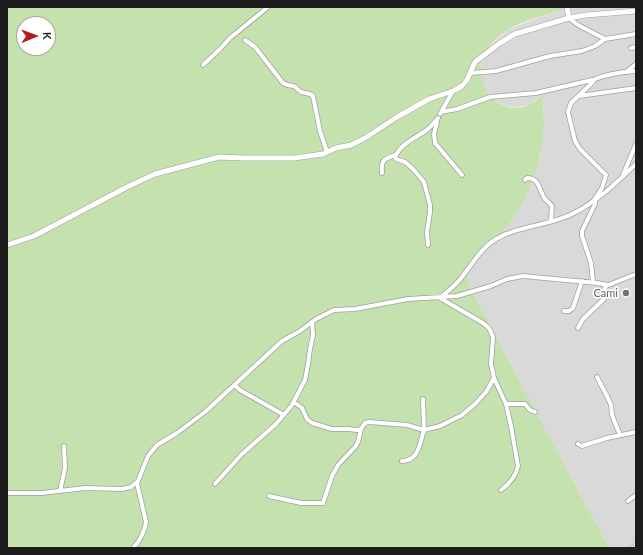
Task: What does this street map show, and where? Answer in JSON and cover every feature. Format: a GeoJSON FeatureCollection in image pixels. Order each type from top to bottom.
{"type":"FeatureCollection","features":[{"type":"Feature","properties":{"kind":"street"},"geometry":{"type":"LineString","coordinates":[[203,65],[230,38],[268,7]]}},
{"type":"Feature","properties":{"kind":"street"},"geometry":{"type":"LineString","coordinates":[[567,7],[569,18],[578,25],[605,39]]}},
{"type":"Feature","properties":{"kind":"street"},"geometry":{"type":"LineString","coordinates":[[7,245],[34,236],[155,174],[219,157],[294,158],[311,156],[351,145],[429,99],[453,91],[462,86],[471,73],[475,62],[500,43],[515,34],[569,18],[586,15],[636,11]]}},
{"type":"Feature","properties":{"kind":"street"},"geometry":{"type":"LineString","coordinates":[[471,73],[496,71],[550,56],[582,51],[595,46],[605,39],[636,34]]}},
{"type":"Feature","properties":{"kind":"street"},"geometry":{"type":"LineString","coordinates":[[245,40],[254,47],[283,83],[294,86],[301,92],[312,96],[320,131],[327,152]]}},
{"type":"Feature","properties":{"kind":"street"},"geometry":{"type":"LineString","coordinates":[[631,48],[636,47]]}},
{"type":"Feature","properties":{"kind":"street"},"geometry":{"type":"LineString","coordinates":[[625,72],[636,64]]}},
{"type":"Feature","properties":{"kind":"street"},"geometry":{"type":"LineString","coordinates":[[441,112],[457,109],[490,98],[536,93],[593,80],[599,77],[636,71]]}},
{"type":"Feature","properties":{"kind":"street"},"geometry":{"type":"LineString","coordinates":[[593,80],[593,82],[571,103],[568,112],[576,141],[580,149],[606,176],[602,188],[594,200],[595,204],[582,231],[582,236],[591,263],[594,282]]}},
{"type":"Feature","properties":{"kind":"street"},"geometry":{"type":"LineString","coordinates":[[578,96],[636,88]]}},
{"type":"Feature","properties":{"kind":"street"},"geometry":{"type":"LineString","coordinates":[[382,174],[382,161],[395,155],[408,142],[432,126],[453,91]]}},
{"type":"Feature","properties":{"kind":"street"},"geometry":{"type":"LineString","coordinates":[[438,118],[435,130],[435,143],[462,175]]}},
{"type":"Feature","properties":{"kind":"street"},"geometry":{"type":"LineString","coordinates":[[623,177],[636,144]]}},
{"type":"Feature","properties":{"kind":"street"},"geometry":{"type":"LineString","coordinates":[[395,155],[395,159],[405,162],[424,182],[430,205],[427,232],[428,245]]}},
{"type":"Feature","properties":{"kind":"street"},"geometry":{"type":"LineString","coordinates":[[440,298],[462,278],[483,249],[496,239],[512,232],[574,214],[610,189],[636,164]]}},
{"type":"Feature","properties":{"kind":"street"},"geometry":{"type":"LineString","coordinates":[[525,180],[527,178],[532,178],[537,182],[544,198],[552,206],[551,221]]}},
{"type":"Feature","properties":{"kind":"street"},"geometry":{"type":"LineString","coordinates":[[578,328],[583,319],[604,299],[604,290],[608,285],[636,274]]}},
{"type":"Feature","properties":{"kind":"street"},"geometry":{"type":"LineString","coordinates":[[7,493],[42,493],[85,488],[126,489],[131,487],[137,482],[148,456],[157,446],[205,412],[282,341],[334,310],[355,309],[408,299],[457,296],[491,286],[507,278],[522,276],[594,282],[608,285]]}},
{"type":"Feature","properties":{"kind":"street"},"geometry":{"type":"LineString","coordinates":[[564,311],[569,311],[573,308],[582,281]]}},
{"type":"Feature","properties":{"kind":"street"},"geometry":{"type":"LineString","coordinates":[[440,298],[483,323],[489,328],[493,337],[491,364],[494,378],[506,404],[518,466],[517,472],[510,482],[501,490]]}},
{"type":"Feature","properties":{"kind":"street"},"geometry":{"type":"LineString","coordinates":[[215,484],[242,455],[276,424],[294,402],[305,380],[313,335],[312,322]]}},
{"type":"Feature","properties":{"kind":"street"},"geometry":{"type":"LineString","coordinates":[[597,377],[611,406],[612,415],[620,435]]}},
{"type":"Feature","properties":{"kind":"street"},"geometry":{"type":"LineString","coordinates":[[270,496],[301,503],[323,503],[332,476],[343,458],[355,447],[358,442],[361,429],[366,423],[407,425],[424,430],[440,426],[462,414],[475,404],[486,392],[494,378]]}},
{"type":"Feature","properties":{"kind":"street"},"geometry":{"type":"LineString","coordinates":[[234,385],[240,390],[284,415]]}},
{"type":"Feature","properties":{"kind":"street"},"geometry":{"type":"LineString","coordinates":[[402,461],[410,460],[416,454],[424,430],[423,399]]}},
{"type":"Feature","properties":{"kind":"street"},"geometry":{"type":"LineString","coordinates":[[294,402],[302,408],[307,419],[312,423],[332,429],[361,429]]}},
{"type":"Feature","properties":{"kind":"street"},"geometry":{"type":"LineString","coordinates":[[506,404],[524,404],[530,410],[535,412]]}},
{"type":"Feature","properties":{"kind":"street"},"geometry":{"type":"LineString","coordinates":[[578,444],[582,446],[636,432]]}},
{"type":"Feature","properties":{"kind":"street"},"geometry":{"type":"LineString","coordinates":[[60,491],[65,468],[64,446]]}},
{"type":"Feature","properties":{"kind":"street"},"geometry":{"type":"LineString","coordinates":[[133,548],[138,541],[146,522],[137,482]]}},
{"type":"Feature","properties":{"kind":"street"},"geometry":{"type":"LineString","coordinates":[[628,501],[636,495]]}},
{"type":"Feature","properties":{"kind":"shaded area"},"geometry":{"type":"Polygon","coordinates":[[[575,7],[636,7],[636,548],[609,548],[468,284],[471,269],[513,217],[523,202],[531,185],[540,159],[544,113],[542,95],[529,105],[517,107],[505,106],[494,100],[486,91],[481,80],[483,61],[493,44],[508,30],[540,17],[575,7]]]}},
{"type":"Feature","properties":{"kind":"green space"},"geometry":{"type":"Polygon","coordinates":[[[7,7],[575,7],[547,14],[519,24],[503,33],[488,49],[482,65],[482,81],[489,94],[499,104],[513,108],[528,105],[542,95],[544,123],[543,136],[534,177],[523,202],[505,229],[481,254],[474,264],[469,273],[468,284],[609,548],[7,548],[7,7]]]}},
{"type":"Feature","properties":{"kind":"waterway"},"geometry":{"type":"LineString","coordinates":[[629,548],[636,542]]}},
{"type":"Feature","properties":{"kind":"place","name":"Cami"},"geometry":{"type":"Point","coordinates":[626,293]}}]}
